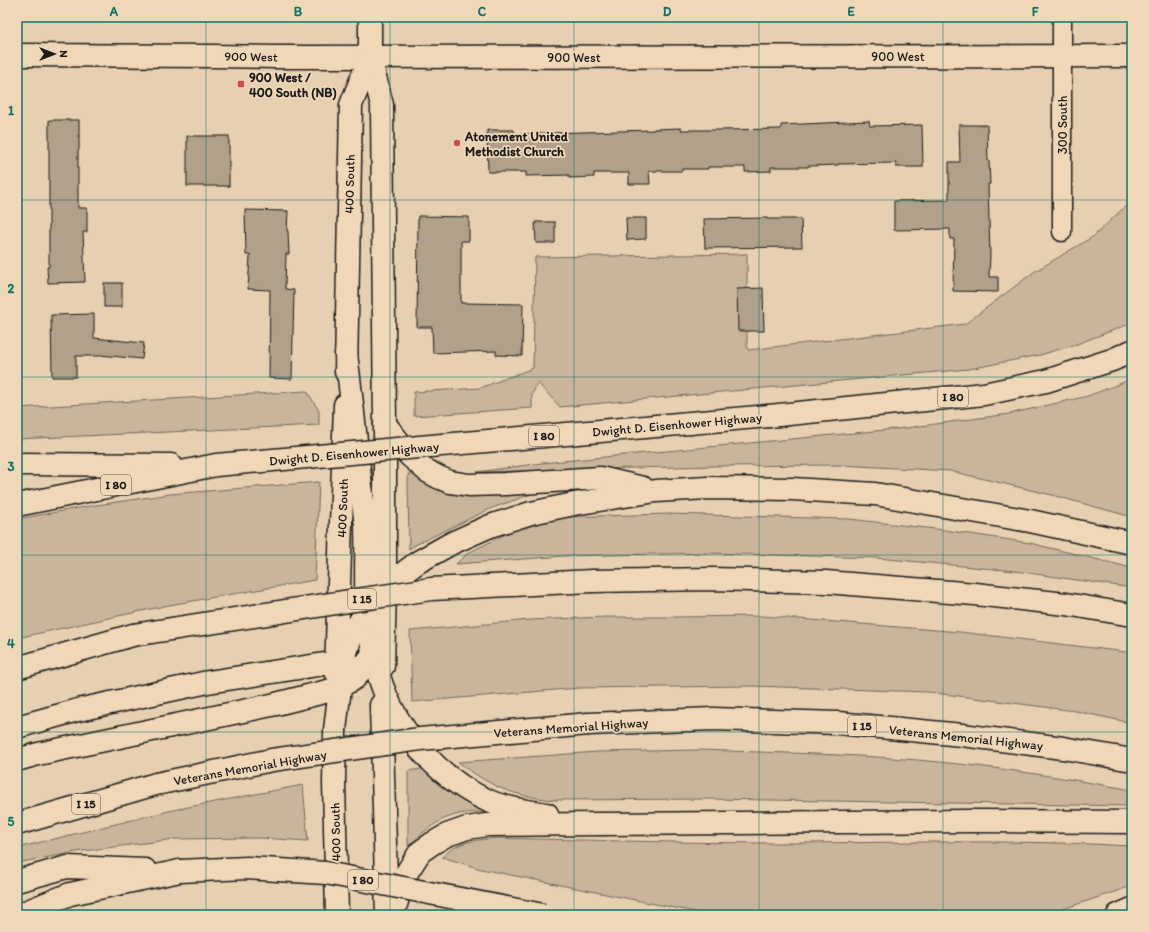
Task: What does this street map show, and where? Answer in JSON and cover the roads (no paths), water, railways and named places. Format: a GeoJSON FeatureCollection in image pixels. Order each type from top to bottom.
{"type":"FeatureCollection","features":[{"type":"Feature","properties":{"kind":"main road","name":"400 South"},"geometry":{"type":"LineString","coordinates":[[370,17],[370,57],[382,105],[386,424],[385,588],[379,646]]}},
{"type":"Feature","properties":{"kind":"main road","name":"900 West"},"geometry":{"type":"LineString","coordinates":[[17,55],[370,57],[1132,56]]}},
{"type":"Feature","properties":{"kind":"main road","name":"400 South"},"geometry":{"type":"LineString","coordinates":[[346,666],[342,519],[351,105],[370,57]]}},
{"type":"Feature","properties":{"kind":"main road","name":"Dwight D. Eisenhower Highway"},"geometry":{"type":"LineString","coordinates":[[216,465],[769,416],[984,394],[1046,381],[1112,360],[1132,351]]}},
{"type":"Feature","properties":{"kind":"main road"},"geometry":{"type":"LineString","coordinates":[[346,354],[366,526],[367,611],[379,646],[382,696],[387,915]]}},
{"type":"Feature","properties":{"kind":"main road"},"geometry":{"type":"LineString","coordinates":[[386,424],[410,456],[427,471],[450,482],[469,485],[600,478],[656,491]]}},
{"type":"Feature","properties":{"kind":"main road"},"geometry":{"type":"LineString","coordinates":[[17,464],[216,465]]}},
{"type":"Feature","properties":{"kind":"main road","name":"I 80"},"geometry":{"type":"LineString","coordinates":[[17,505],[216,465]]}},
{"type":"Feature","properties":{"kind":"main road"},"geometry":{"type":"LineString","coordinates":[[17,760],[38,754],[276,704],[338,688],[355,678],[346,666],[350,640],[355,629],[367,611],[390,583],[418,562],[452,543],[490,526],[531,513],[567,505],[656,491],[707,488],[792,489],[875,494],[1030,521],[1132,543]]}},
{"type":"Feature","properties":{"kind":"main road","name":"I 15"},"geometry":{"type":"LineString","coordinates":[[17,668],[133,635],[349,601],[431,590],[592,581],[712,579],[826,582],[975,594],[1066,604],[1132,614]]}},
{"type":"Feature","properties":{"kind":"main road"},"geometry":{"type":"LineString","coordinates":[[17,726],[78,710],[208,682],[346,666],[379,646]]}},
{"type":"Feature","properties":{"kind":"main road"},"geometry":{"type":"LineString","coordinates":[[346,666],[382,696],[408,734],[440,770],[453,781],[491,802],[520,810],[550,814],[611,820],[675,823]]}},
{"type":"Feature","properties":{"kind":"main road","name":"400 South"},"geometry":{"type":"LineString","coordinates":[[337,915],[335,730],[338,688]]}},
{"type":"Feature","properties":{"kind":"main road","name":"Veterans Memorial Highway"},"geometry":{"type":"LineString","coordinates":[[17,824],[156,784],[272,760],[420,739],[589,724],[714,719],[838,724],[962,735],[1047,746],[1132,760]]}},
{"type":"Feature","properties":{"kind":"main road"},"geometry":{"type":"LineString","coordinates":[[393,915],[404,877],[420,852],[447,835],[467,828],[487,825],[961,821],[1132,822]]}},
{"type":"Feature","properties":{"kind":"main road","name":"I 80"},"geometry":{"type":"LineString","coordinates":[[17,881],[67,867],[180,871],[247,868],[326,873],[543,915]]}},
{"type":"Feature","properties":{"kind":"main road"},"geometry":{"type":"LineString","coordinates":[[18,915],[70,894],[180,871]]}},
{"type":"Feature","properties":{"kind":"main road"},"geometry":{"type":"LineString","coordinates":[[1118,915],[1132,909]]}},
{"type":"Feature","properties":{"kind":"street","name":"300 South"},"geometry":{"type":"LineString","coordinates":[[1062,17],[1062,232]]}},
{"type":"Feature","properties":{"kind":"place","name":"900 West / 400 South (NB)"},"geometry":{"type":"Point","coordinates":[241,84]}},
{"type":"Feature","properties":{"kind":"place","name":"Atonement United Methodist Church"},"geometry":{"type":"Point","coordinates":[457,143]}}]}
